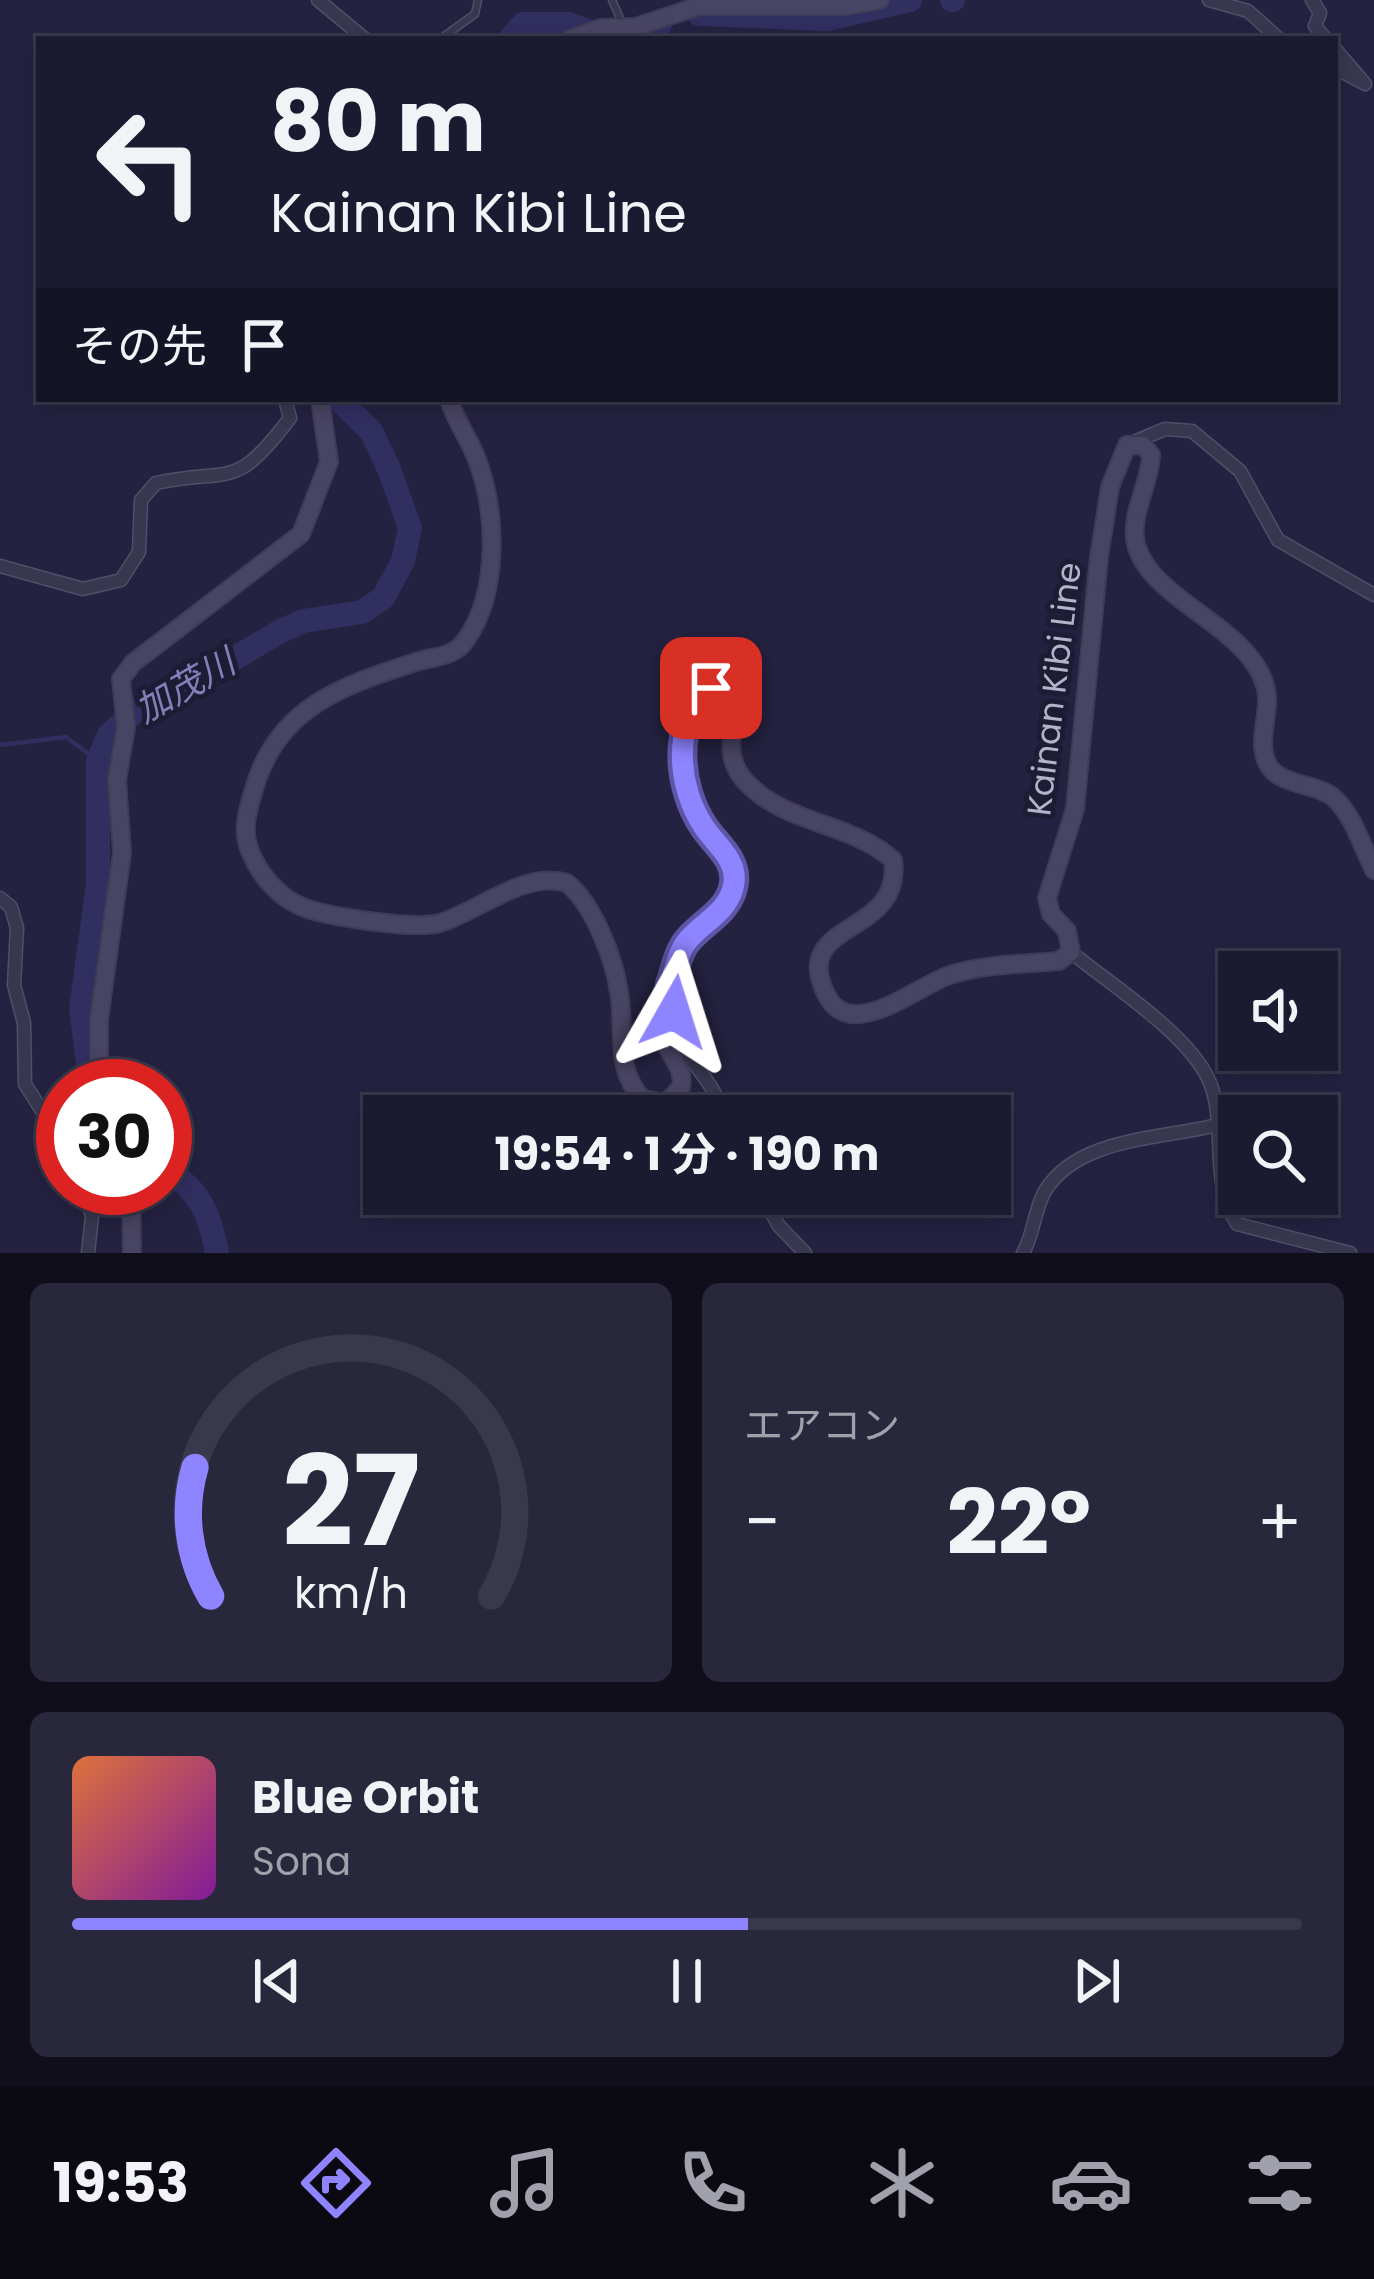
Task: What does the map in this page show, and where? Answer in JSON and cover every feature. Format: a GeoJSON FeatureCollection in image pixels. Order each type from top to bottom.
{"type":"FeatureCollection","features":[{"type":"Feature","properties":{"kind":"main road"},"geometry":{"type":"LineString","coordinates":[[576,36],[601,28],[624,28],[699,6],[846,6],[880,0]]}},
{"type":"Feature","properties":{"kind":"main road"},"geometry":{"type":"LineString","coordinates":[[99,1059],[99,1020],[122,854],[117,780],[124,671],[301,534],[329,462],[320,402]]}},
{"type":"Feature","properties":{"kind":"main road"},"geometry":{"type":"LineString","coordinates":[[449,402],[478,465],[492,540],[469,634],[452,652],[413,663],[293,716],[269,745],[245,826],[250,852],[275,889],[302,907],[415,925],[440,922],[538,881],[567,883],[586,906],[618,985],[626,1076],[643,1099],[653,1103],[675,1098],[682,1082],[660,1030],[670,984],[686,941],[731,896],[735,877],[689,796],[682,743],[700,696],[724,687],[735,706],[727,745],[740,776],[759,795],[795,815],[879,847],[893,860],[890,895],[877,912],[835,937],[819,954],[815,973],[832,1005],[842,1012],[861,1013],[890,1007],[949,975],[1060,961],[1071,952]]}},
{"type":"Feature","properties":{"kind":"main road"},"geometry":{"type":"LineString","coordinates":[[1127,445],[1143,445],[1151,455],[1134,526],[1137,547],[1149,572],[1182,596],[1256,668],[1266,687],[1263,745],[1268,765],[1278,776],[1330,794],[1346,810],[1374,870]]}},
{"type":"Feature","properties":{"kind":"main road","name":"Kainan Kibi Line"},"geometry":{"type":"LineString","coordinates":[[1071,952],[1067,931],[1052,914],[1047,898],[1075,808],[1103,534],[1118,456],[1127,445]]}},
{"type":"Feature","properties":{"kind":"main road"},"geometry":{"type":"LineString","coordinates":[[131,1215],[132,1253]]}},
{"type":"Feature","properties":{"kind":"street"},"geometry":{"type":"LineString","coordinates":[[318,0],[361,36]]}},
{"type":"Feature","properties":{"kind":"street"},"geometry":{"type":"LineString","coordinates":[[1209,0],[1248,11],[1276,36]]}},
{"type":"Feature","properties":{"kind":"street"},"geometry":{"type":"LineString","coordinates":[[1312,0],[1320,13],[1315,26],[1324,36]]}},
{"type":"Feature","properties":{"kind":"street"},"geometry":{"type":"LineString","coordinates":[[1338,52],[1365,84],[1338,70]]}},
{"type":"Feature","properties":{"kind":"street"},"geometry":{"type":"LineString","coordinates":[[0,566],[83,589],[121,580],[139,552],[141,500],[156,483],[201,481],[239,471],[262,455],[290,418],[286,402]]}},
{"type":"Feature","properties":{"kind":"street"},"geometry":{"type":"LineString","coordinates":[[1127,445],[1165,429],[1192,431],[1240,471],[1278,540],[1374,595]]}},
{"type":"Feature","properties":{"kind":"street"},"geometry":{"type":"LineString","coordinates":[[0,898],[11,908],[17,928],[14,985],[25,1023],[25,1084],[36,1101]]}},
{"type":"Feature","properties":{"kind":"street"},"geometry":{"type":"LineString","coordinates":[[1071,952],[1200,1063],[1213,1090],[1223,1203],[1237,1224],[1350,1253]]}},
{"type":"Feature","properties":{"kind":"street"},"geometry":{"type":"LineString","coordinates":[[670,984],[677,999],[676,1031],[717,1095]]}},
{"type":"Feature","properties":{"kind":"street"},"geometry":{"type":"LineString","coordinates":[[1023,1253],[1043,1195],[1063,1170],[1104,1148],[1216,1125]]}},
{"type":"Feature","properties":{"kind":"street"},"geometry":{"type":"LineString","coordinates":[[88,1253],[92,1215]]}},
{"type":"Feature","properties":{"kind":"street"},"geometry":{"type":"LineString","coordinates":[[772,1215],[805,1253]]}},
{"type":"Feature","properties":{"kind":"lane"},"geometry":{"type":"LineString","coordinates":[[444,36],[475,14],[478,0]]}},
{"type":"Feature","properties":{"kind":"lane"},"geometry":{"type":"LineString","coordinates":[[612,0],[624,28]]}},
{"type":"Feature","properties":{"kind":"waterway","name":"加茂川"},"geometry":{"type":"LineString","coordinates":[[699,14],[827,19],[910,0]]}},
{"type":"Feature","properties":{"kind":"waterway","name":"加茂川"},"geometry":{"type":"LineString","coordinates":[[513,36],[523,24],[569,24],[602,36]]}},
{"type":"Feature","properties":{"kind":"waterway","name":"加茂川"},"geometry":{"type":"LineString","coordinates":[[622,36],[660,25]]}},
{"type":"Feature","properties":{"kind":"waterway","name":"加茂川"},"geometry":{"type":"LineString","coordinates":[[87,1059],[81,1009],[98,883],[98,761],[109,735],[136,710],[173,695],[279,632],[303,621],[362,612],[383,598],[403,561],[410,528],[389,469],[371,431],[341,402]]}},
{"type":"Feature","properties":{"kind":"waterway"},"geometry":{"type":"LineString","coordinates":[[0,745],[66,737],[98,761]]}},
{"type":"Feature","properties":{"kind":"waterway","name":"加茂川"},"geometry":{"type":"LineString","coordinates":[[192,1192],[210,1225],[217,1253]]}},
{"type":"Feature","properties":{"kind":"route"},"geometry":{"type":"LineString","coordinates":[[674,1012],[677,999],[670,984],[683,946],[715,918],[731,896],[735,877],[731,860],[702,824],[689,796],[684,769],[682,743],[692,712],[700,696],[711,688]]}}]}
